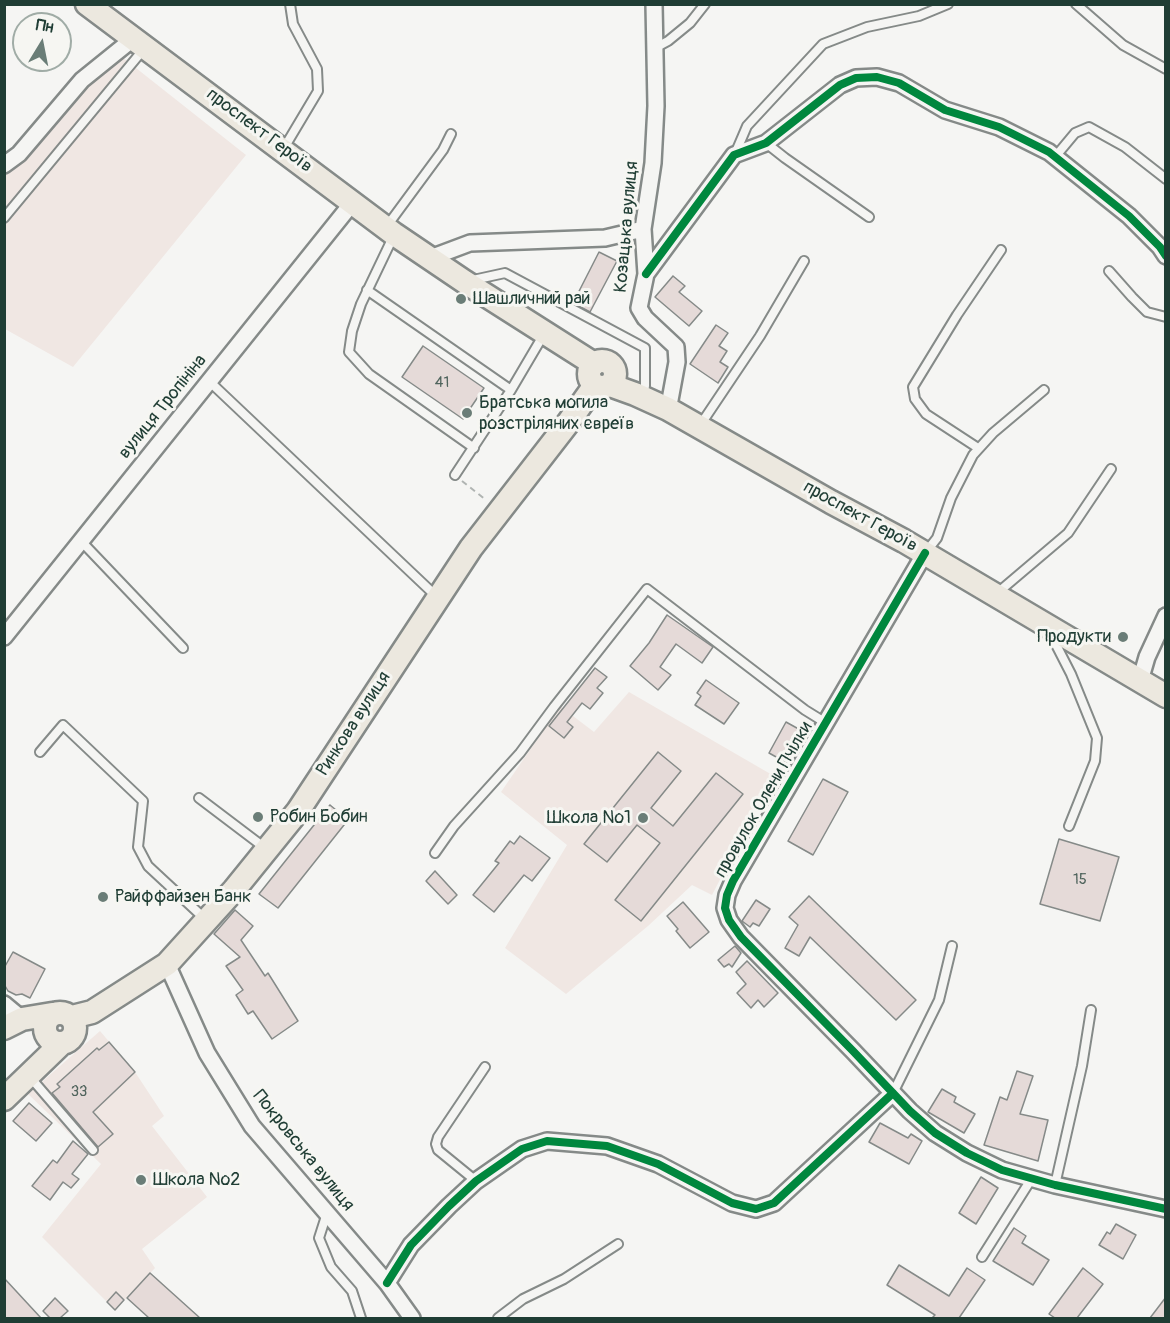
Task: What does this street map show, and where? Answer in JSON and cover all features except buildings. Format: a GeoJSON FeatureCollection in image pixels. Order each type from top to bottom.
{"type":"FeatureCollection","features":[{"type":"Feature","properties":{"kind":"main road","name":"проспект Героїв"},"geometry":{"type":"LineString","coordinates":[[87,4],[390,230],[465,282],[545,332],[604,377],[668,409],[831,502],[928,549],[1002,589],[1049,622]]}},
{"type":"Feature","properties":{"kind":"main road","name":"проспект Героїв"},"geometry":{"type":"LineString","coordinates":[[604,377],[645,386],[705,417],[1141,676],[1166,696]]}},
{"type":"Feature","properties":{"kind":"main road","name":"Ринкова вулиця"},"geometry":{"type":"LineString","coordinates":[[13,1024],[92,1012],[167,964],[298,811],[471,548],[604,377]]}},
{"type":"Feature","properties":{"kind":"main road","name":"проспект Героїв"},"geometry":{"type":"LineString","coordinates":[[1141,676],[1166,683]]}},
{"type":"Feature","properties":{"kind":"main road"},"geometry":{"type":"LineString","coordinates":[[4,1099],[62,1043],[74,1036],[76,1026],[62,1016]]}},
{"type":"Feature","properties":{"kind":"street","name":"Козацька вулиця"},"geometry":{"type":"LineString","coordinates":[[654,5],[656,106],[643,229],[646,274],[639,308],[645,318],[676,347],[677,362],[670,400]]}},
{"type":"Feature","properties":{"kind":"street"},"geometry":{"type":"LineString","coordinates":[[4,165],[18,154],[82,80],[140,42]]}},
{"type":"Feature","properties":{"kind":"street"},"geometry":{"type":"LineString","coordinates":[[646,274],[734,155],[766,143],[840,85],[856,78],[876,77],[899,83],[945,110],[999,127],[1055,157],[1130,216],[1166,256]]}},
{"type":"Feature","properties":{"kind":"street","name":"вулиця Тропініна"},"geometry":{"type":"LineString","coordinates":[[4,637],[353,202]]}},
{"type":"Feature","properties":{"kind":"street"},"geometry":{"type":"LineString","coordinates":[[430,258],[470,243],[605,238],[643,229]]}},
{"type":"Feature","properties":{"kind":"street","name":"провулок Олени Пчілки"},"geometry":{"type":"LineString","coordinates":[[928,549],[733,880],[725,908],[729,920],[741,937],[853,1050],[893,1094],[935,1133],[967,1153],[1002,1170],[1055,1185],[1166,1209]]}},
{"type":"Feature","properties":{"kind":"street"},"geometry":{"type":"LineString","coordinates":[[1141,676],[1166,616]]}},
{"type":"Feature","properties":{"kind":"street","name":"Покровська вулиця"},"geometry":{"type":"LineString","coordinates":[[167,964],[207,1053],[252,1126],[387,1283],[412,1318]]}},
{"type":"Feature","properties":{"kind":"street"},"geometry":{"type":"LineString","coordinates":[[4,1004],[13,1024]]}},
{"type":"Feature","properties":{"kind":"street"},"geometry":{"type":"LineString","coordinates":[[387,1283],[411,1245],[476,1181],[522,1149],[547,1141],[606,1146],[658,1164],[732,1203],[756,1209],[774,1203],[893,1094]]}},
{"type":"Feature","properties":{"kind":"lane"},"geometry":{"type":"LineString","coordinates":[[283,150],[318,91],[317,69],[293,24],[290,4]]}},
{"type":"Feature","properties":{"kind":"lane"},"geometry":{"type":"LineString","coordinates":[[655,48],[668,41],[690,23],[705,4]]}},
{"type":"Feature","properties":{"kind":"lane"},"geometry":{"type":"LineString","coordinates":[[734,155],[747,126],[823,44],[867,27],[919,16],[948,4]]}},
{"type":"Feature","properties":{"kind":"lane"},"geometry":{"type":"LineString","coordinates":[[1076,4],[1123,45],[1166,69]]}},
{"type":"Feature","properties":{"kind":"lane"},"geometry":{"type":"LineString","coordinates":[[4,218],[140,42]]}},
{"type":"Feature","properties":{"kind":"lane"},"geometry":{"type":"LineString","coordinates":[[1055,157],[1075,133],[1089,128],[1125,147],[1166,179]]}},
{"type":"Feature","properties":{"kind":"lane"},"geometry":{"type":"LineString","coordinates":[[451,134],[443,150],[390,230],[352,331],[349,352],[369,374],[474,448]]}},
{"type":"Feature","properties":{"kind":"lane"},"geometry":{"type":"LineString","coordinates":[[766,143],[869,217]]}},
{"type":"Feature","properties":{"kind":"lane"},"geometry":{"type":"LineString","coordinates":[[978,448],[926,414],[915,399],[913,387],[957,315],[1001,250]]}},
{"type":"Feature","properties":{"kind":"lane"},"geometry":{"type":"LineString","coordinates":[[705,417],[760,336],[804,261]]}},
{"type":"Feature","properties":{"kind":"lane"},"geometry":{"type":"LineString","coordinates":[[1110,271],[1131,297],[1147,312],[1166,317]]}},
{"type":"Feature","properties":{"kind":"lane"},"geometry":{"type":"LineString","coordinates":[[465,282],[505,273],[645,348],[645,386]]}},
{"type":"Feature","properties":{"kind":"lane"},"geometry":{"type":"LineString","coordinates":[[367,290],[511,390]]}},
{"type":"Feature","properties":{"kind":"lane"},"geometry":{"type":"LineString","coordinates":[[455,475],[511,390],[545,332]]}},
{"type":"Feature","properties":{"kind":"lane"},"geometry":{"type":"LineString","coordinates":[[209,381],[437,597]]}},
{"type":"Feature","properties":{"kind":"lane"},"geometry":{"type":"LineString","coordinates":[[928,549],[937,538],[951,498],[972,455],[993,433],[1044,390]]}},
{"type":"Feature","properties":{"kind":"lane"},"geometry":{"type":"LineString","coordinates":[[1002,589],[1068,533],[1111,469]]}},
{"type":"Feature","properties":{"kind":"lane"},"geometry":{"type":"LineString","coordinates":[[81,541],[183,648]]}},
{"type":"Feature","properties":{"kind":"lane"},"geometry":{"type":"LineString","coordinates":[[435,853],[454,826],[520,753],[647,590],[805,710],[826,723]]}},
{"type":"Feature","properties":{"kind":"lane"},"geometry":{"type":"LineString","coordinates":[[1049,622],[1052,639],[1071,674],[1097,738],[1095,761],[1069,826]]}},
{"type":"Feature","properties":{"kind":"lane"},"geometry":{"type":"LineString","coordinates":[[40,752],[63,725],[143,801],[138,847],[148,866],[206,921]]}},
{"type":"Feature","properties":{"kind":"lane"},"geometry":{"type":"LineString","coordinates":[[199,798],[267,849]]}},
{"type":"Feature","properties":{"kind":"lane"},"geometry":{"type":"LineString","coordinates":[[893,1094],[939,1000],[952,946]]}},
{"type":"Feature","properties":{"kind":"lane"},"geometry":{"type":"LineString","coordinates":[[1055,1185],[1082,1066],[1091,1010]]}},
{"type":"Feature","properties":{"kind":"lane"},"geometry":{"type":"LineString","coordinates":[[476,1181],[438,1150],[436,1144],[438,1137],[485,1067]]}},
{"type":"Feature","properties":{"kind":"lane"},"geometry":{"type":"LineString","coordinates":[[28,1076],[93,1150]]}},
{"type":"Feature","properties":{"kind":"lane"},"geometry":{"type":"LineString","coordinates":[[982,1257],[1032,1178]]}},
{"type":"Feature","properties":{"kind":"lane"},"geometry":{"type":"LineString","coordinates":[[327,1214],[319,1238],[331,1267],[352,1291],[361,1318]]}},
{"type":"Feature","properties":{"kind":"lane"},"geometry":{"type":"LineString","coordinates":[[498,1318],[524,1299],[564,1279],[618,1244]]}},
{"type":"Feature","properties":{"kind":"path"},"geometry":{"type":"LineString","coordinates":[[455,475],[482,497]]}},
{"type":"Feature","properties":{"kind":"shaded area"},"geometry":{"type":"Polygon","coordinates":[[[117,53],[246,155],[73,367],[5,329],[4,176],[117,53]]]}},
{"type":"Feature","properties":{"kind":"shaded area","name":"Школа №1"},"geometry":{"type":"Polygon","coordinates":[[[629,692],[774,776],[712,895],[692,885],[648,926],[566,994],[505,948],[567,845],[501,792],[560,706],[594,732],[629,692]]]}},
{"type":"Feature","properties":{"kind":"shaded area","name":"Школа №2"},"geometry":{"type":"Polygon","coordinates":[[[100,1031],[135,1072],[164,1116],[152,1126],[207,1197],[142,1249],[155,1268],[115,1310],[42,1237],[101,1164],[28,1094],[100,1031]]]}},
{"type":"Feature","properties":{"kind":"cycle path"},"geometry":{"type":"LineString","coordinates":[[646,274],[734,155],[766,143],[840,85],[856,78],[877,77],[899,83],[945,110],[999,127],[1049,152],[1129,216],[1166,256]]}},
{"type":"Feature","properties":{"kind":"cycle path"},"geometry":{"type":"LineString","coordinates":[[925,553],[733,881],[725,908],[729,920],[741,937],[910,1111],[935,1133],[967,1153],[1002,1170],[1055,1185],[1166,1209]]}},
{"type":"Feature","properties":{"kind":"cycle path"},"geometry":{"type":"LineString","coordinates":[[387,1283],[411,1245],[449,1206],[476,1181],[522,1149],[547,1141],[607,1146],[658,1164],[732,1203],[756,1209],[774,1203],[893,1093]]}},
{"type":"Feature","properties":{"kind":"place","name":"Шашличний рай"},"geometry":{"type":"Point","coordinates":[461,299]}},
{"type":"Feature","properties":{"kind":"place","name":"Братська могила розстріляних євреїв"},"geometry":{"type":"Point","coordinates":[467,413]}},
{"type":"Feature","properties":{"kind":"place","name":"Продукти"},"geometry":{"type":"Point","coordinates":[1123,637]}},
{"type":"Feature","properties":{"kind":"place","name":"Робин Бобин"},"geometry":{"type":"Point","coordinates":[258,817]}},
{"type":"Feature","properties":{"kind":"place","name":"Школа №1"},"geometry":{"type":"Point","coordinates":[643,818]}},
{"type":"Feature","properties":{"kind":"place","name":"Райффайзен Банк"},"geometry":{"type":"Point","coordinates":[103,897]}},
{"type":"Feature","properties":{"kind":"place","name":"Школа №2"},"geometry":{"type":"Point","coordinates":[141,1180]}}]}
